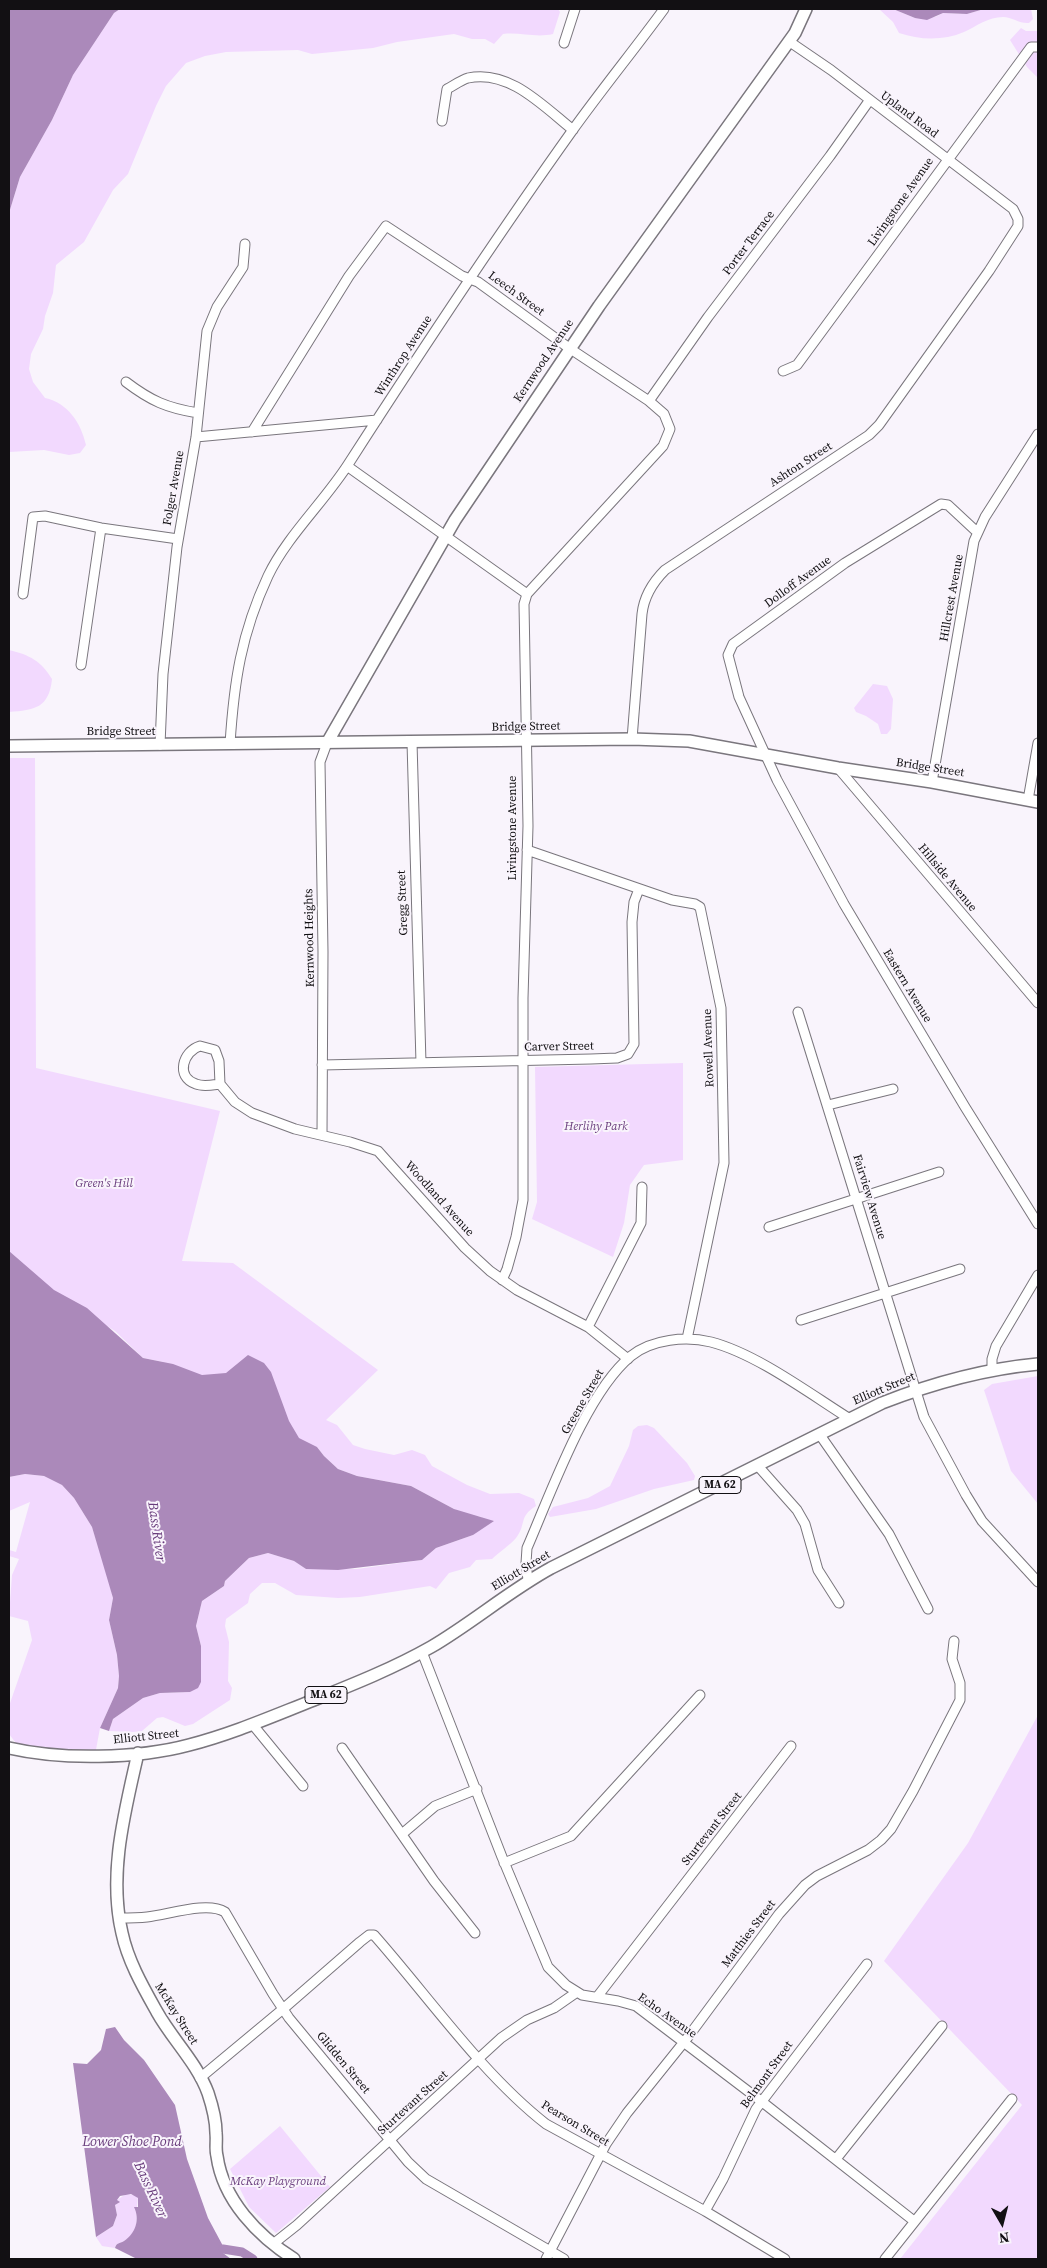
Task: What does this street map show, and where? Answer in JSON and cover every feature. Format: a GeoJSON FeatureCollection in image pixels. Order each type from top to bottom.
{"type":"FeatureCollection","features":[{"type":"Feature","properties":{"kind":"main road","name":"Kernwood Avenue"},"geometry":{"type":"LineString","coordinates":[[327,743],[446,536],[569,348],[790,42],[806,9]]}},
{"type":"Feature","properties":{"kind":"main road","name":"Bridge Street"},"geometry":{"type":"LineString","coordinates":[[9,746],[160,746],[632,739],[689,741],[1033,801]]}},
{"type":"Feature","properties":{"kind":"main road","name":"Elliott Street"},"geometry":{"type":"LineString","coordinates":[[9,1748],[59,1755],[138,1753],[190,1745],[253,1725],[377,1674],[422,1652],[528,1580],[850,1419],[914,1390],[992,1369],[1038,1364]]}},
{"type":"Feature","properties":{"kind":"main road","name":"McKay Street"},"geometry":{"type":"LineString","coordinates":[[138,1753],[126,1804],[116,1882],[119,1918],[129,1957],[160,2017],[207,2091],[213,2111],[216,2132],[216,2154],[226,2190],[259,2232],[294,2259]]}},
{"type":"Feature","properties":{"kind":"street"},"geometry":{"type":"LineString","coordinates":[[564,44],[575,9]]}},
{"type":"Feature","properties":{"kind":"street","name":"Winthrop Avenue"},"geometry":{"type":"LineString","coordinates":[[230,744],[233,689],[240,656],[246,631],[269,574],[285,549],[347,466],[469,278],[573,130],[664,9]]}},
{"type":"Feature","properties":{"kind":"street","name":"Upland Road"},"geometry":{"type":"LineString","coordinates":[[790,42],[831,70],[869,101],[1013,209]]}},
{"type":"Feature","properties":{"kind":"street","name":"Livingstone Avenue"},"geometry":{"type":"LineString","coordinates":[[784,371],[798,365],[868,271],[947,159],[1031,47],[1038,47]]}},
{"type":"Feature","properties":{"kind":"street"},"geometry":{"type":"LineString","coordinates":[[442,122],[447,89],[466,78],[488,76],[510,83],[573,130]]}},
{"type":"Feature","properties":{"kind":"street","name":"Porter Terrace"},"geometry":{"type":"LineString","coordinates":[[649,401],[708,317],[830,156],[869,101]]}},
{"type":"Feature","properties":{"kind":"street","name":"Ashton Street"},"geometry":{"type":"LineString","coordinates":[[632,739],[643,602],[654,581],[665,570],[869,435],[879,425],[1013,235],[1018,226],[1013,209]]}},
{"type":"Feature","properties":{"kind":"street","name":"Leech Street"},"geometry":{"type":"LineString","coordinates":[[252,432],[349,276],[386,226],[462,276],[478,282],[569,348],[649,401],[664,414],[670,428],[663,446],[527,594]]}},
{"type":"Feature","properties":{"kind":"street","name":"Folger Avenue"},"geometry":{"type":"LineString","coordinates":[[160,746],[163,674],[178,539],[196,437],[207,331],[217,307],[243,267],[245,244]]}},
{"type":"Feature","properties":{"kind":"street"},"geometry":{"type":"LineString","coordinates":[[126,382],[152,400],[176,410],[198,413]]}},
{"type":"Feature","properties":{"kind":"street"},"geometry":{"type":"LineString","coordinates":[[196,437],[376,420]]}},
{"type":"Feature","properties":{"kind":"street","name":"Hillcrest Avenue"},"geometry":{"type":"LineString","coordinates":[[932,782],[977,532],[1038,434]]}},
{"type":"Feature","properties":{"kind":"street"},"geometry":{"type":"LineString","coordinates":[[347,466],[527,594]]}},
{"type":"Feature","properties":{"kind":"street","name":"Dolloff Avenue"},"geometry":{"type":"LineString","coordinates":[[766,755],[739,697],[728,655],[733,644],[845,563],[941,504],[948,505],[977,532]]}},
{"type":"Feature","properties":{"kind":"street"},"geometry":{"type":"LineString","coordinates":[[23,594],[33,516],[45,516],[101,528],[178,539]]}},
{"type":"Feature","properties":{"kind":"street"},"geometry":{"type":"LineString","coordinates":[[81,664],[101,528]]}},
{"type":"Feature","properties":{"kind":"street","name":"Livingstone Avenue"},"geometry":{"type":"LineString","coordinates":[[502,1280],[514,1245],[523,1200],[523,1060],[527,850],[524,604],[527,594]]}},
{"type":"Feature","properties":{"kind":"street","name":"Gregg Street"},"geometry":{"type":"LineString","coordinates":[[412,742],[420,1063]]}},
{"type":"Feature","properties":{"kind":"street","name":"Kernwood Heights"},"geometry":{"type":"LineString","coordinates":[[322,1135],[324,952],[320,762],[327,743]]}},
{"type":"Feature","properties":{"kind":"street"},"geometry":{"type":"LineString","coordinates":[[1033,801],[1038,743]]}},
{"type":"Feature","properties":{"kind":"street","name":"Eastern Avenue"},"geometry":{"type":"LineString","coordinates":[[766,755],[777,780],[844,904],[964,1107],[1038,1224]]}},
{"type":"Feature","properties":{"kind":"street","name":"Hillside Avenue"},"geometry":{"type":"LineString","coordinates":[[838,768],[1038,1003]]}},
{"type":"Feature","properties":{"kind":"street","name":"Rowell Avenue"},"geometry":{"type":"LineString","coordinates":[[527,850],[640,890],[672,900],[695,904],[700,907],[721,1008],[724,1163],[687,1339]]}},
{"type":"Feature","properties":{"kind":"street","name":"Carver Street"},"geometry":{"type":"LineString","coordinates":[[322,1065],[617,1058],[628,1054],[632,1050],[635,1033],[632,922],[634,902],[640,890]]}},
{"type":"Feature","properties":{"kind":"street","name":"Fairview Avenue"},"geometry":{"type":"LineString","coordinates":[[798,1012],[886,1293],[914,1390],[924,1417],[982,1521],[1038,1582]]}},
{"type":"Feature","properties":{"kind":"street"},"geometry":{"type":"LineString","coordinates":[[200,1046],[215,1050],[219,1061],[220,1084],[208,1086],[195,1084],[184,1074],[182,1065],[189,1051],[200,1046]]}},
{"type":"Feature","properties":{"kind":"street","name":"Woodland Avenue"},"geometry":{"type":"LineString","coordinates":[[220,1084],[235,1102],[252,1113],[281,1124],[378,1151],[466,1248],[502,1280],[588,1327],[628,1359]]}},
{"type":"Feature","properties":{"kind":"street"},"geometry":{"type":"LineString","coordinates":[[828,1105],[893,1089]]}},
{"type":"Feature","properties":{"kind":"street"},"geometry":{"type":"LineString","coordinates":[[769,1227],[939,1172]]}},
{"type":"Feature","properties":{"kind":"street"},"geometry":{"type":"LineString","coordinates":[[588,1327],[641,1223],[642,1187]]}},
{"type":"Feature","properties":{"kind":"street"},"geometry":{"type":"LineString","coordinates":[[801,1320],[960,1269]]}},
{"type":"Feature","properties":{"kind":"street"},"geometry":{"type":"LineString","coordinates":[[992,1369],[992,1359],[996,1346],[1038,1275]]}},
{"type":"Feature","properties":{"kind":"street","name":"Greene Street"},"geometry":{"type":"LineString","coordinates":[[528,1580],[527,1548],[561,1469],[591,1410],[612,1374],[628,1359],[646,1348],[660,1342],[687,1339],[712,1342],[745,1355],[850,1419]]}},
{"type":"Feature","properties":{"kind":"street"},"geometry":{"type":"LineString","coordinates":[[820,1435],[889,1534],[928,1609]]}},
{"type":"Feature","properties":{"kind":"street"},"geometry":{"type":"LineString","coordinates":[[758,1466],[797,1510],[805,1524],[818,1570],[839,1603]]}},
{"type":"Feature","properties":{"kind":"street","name":"Matthies Street"},"geometry":{"type":"LineString","coordinates":[[548,2256],[600,2154],[627,2113],[779,1914],[805,1885],[817,1876],[868,1850],[891,1829],[960,1700],[960,1683],[952,1658],[954,1641]]}},
{"type":"Feature","properties":{"kind":"street","name":"Echo Avenue"},"geometry":{"type":"LineString","coordinates":[[422,1652],[477,1789],[504,1863],[548,1967],[557,1977],[577,1992],[636,2006],[914,2221]]}},
{"type":"Feature","properties":{"kind":"street"},"geometry":{"type":"LineString","coordinates":[[504,1863],[557,1844],[571,1836],[700,1695]]}},
{"type":"Feature","properties":{"kind":"street"},"geometry":{"type":"LineString","coordinates":[[253,1725],[304,1786]]}},
{"type":"Feature","properties":{"kind":"street","name":"Sturtevant Street"},"geometry":{"type":"LineString","coordinates":[[597,1997],[791,1746]]}},
{"type":"Feature","properties":{"kind":"street"},"geometry":{"type":"LineString","coordinates":[[342,1748],[434,1881],[475,1933]]}},
{"type":"Feature","properties":{"kind":"street"},"geometry":{"type":"LineString","coordinates":[[402,1834],[435,1806],[452,1797],[477,1789]]}},
{"type":"Feature","properties":{"kind":"street","name":"Glidden Street"},"geometry":{"type":"LineString","coordinates":[[119,1918],[146,1918],[207,1907],[218,1908],[225,1912],[283,2009],[391,2140],[426,2179],[548,2256],[564,2259]]}},
{"type":"Feature","properties":{"kind":"street","name":"Pearson Street"},"geometry":{"type":"LineString","coordinates":[[283,2009],[360,1942],[369,1935],[374,1935],[479,2059],[531,2112],[546,2124],[705,2211],[785,2259]]}},
{"type":"Feature","properties":{"kind":"street","name":"Belmont Street"},"geometry":{"type":"LineString","coordinates":[[705,2211],[724,2179],[761,2101],[867,1964]]}},
{"type":"Feature","properties":{"kind":"street","name":"Sturtevant Street"},"geometry":{"type":"LineString","coordinates":[[273,2244],[391,2140],[501,2038],[527,2020],[554,2008],[577,1992]]}},
{"type":"Feature","properties":{"kind":"street"},"geometry":{"type":"LineString","coordinates":[[200,2078],[283,2009]]}},
{"type":"Feature","properties":{"kind":"street"},"geometry":{"type":"LineString","coordinates":[[836,2159],[942,2026]]}},
{"type":"Feature","properties":{"kind":"street"},"geometry":{"type":"LineString","coordinates":[[885,2259],[1012,2099]]}},
{"type":"Feature","properties":{"kind":"green space"},"geometry":{"type":"Polygon","coordinates":[[[120,9],[558,9],[560,12],[553,34],[503,34],[494,44],[485,39],[472,39],[454,34],[397,42],[373,48],[312,54],[298,50],[226,52],[205,56],[186,63],[166,86],[128,174],[113,190],[84,242],[56,265],[53,293],[45,316],[43,329],[31,354],[29,369],[33,382],[45,398],[67,409],[81,429],[86,445],[80,453],[69,455],[44,450],[9,452],[9,213],[20,177],[52,120],[73,75],[114,13],[120,9]]]}},
{"type":"Feature","properties":{"kind":"green space"},"geometry":{"type":"Polygon","coordinates":[[[879,9],[893,9],[915,18],[935,17],[943,13],[967,14],[984,9],[1031,9],[1033,19],[1026,23],[1006,17],[998,17],[987,20],[956,35],[940,38],[923,38],[899,33],[893,22],[879,9]]]}},
{"type":"Feature","properties":{"kind":"green space"},"geometry":{"type":"Polygon","coordinates":[[[1021,28],[1026,31],[1038,31],[1038,78],[1027,67],[1010,40],[1021,28]]]}},
{"type":"Feature","properties":{"kind":"green space"},"geometry":{"type":"Polygon","coordinates":[[[9,650],[23,654],[39,663],[52,679],[48,696],[39,706],[9,712],[9,650]]]}},
{"type":"Feature","properties":{"kind":"green space"},"geometry":{"type":"Polygon","coordinates":[[[873,684],[887,686],[893,699],[891,729],[887,734],[881,734],[878,724],[856,712],[854,708],[873,684]]]}},
{"type":"Feature","properties":{"kind":"green space","name":"Green's Hill"},"geometry":{"type":"Polygon","coordinates":[[[9,758],[35,758],[36,1068],[220,1111],[182,1261],[233,1263],[378,1370],[326,1420],[337,1425],[353,1445],[394,1455],[412,1450],[425,1455],[432,1466],[467,1485],[490,1494],[519,1493],[534,1499],[536,1506],[525,1517],[516,1538],[492,1559],[476,1560],[470,1567],[449,1573],[436,1589],[430,1586],[360,1597],[338,1598],[296,1595],[275,1583],[262,1583],[250,1594],[248,1603],[226,1619],[225,1626],[229,1642],[228,1681],[232,1688],[230,1700],[193,1724],[185,1726],[163,1717],[157,1718],[142,1731],[109,1731],[113,1719],[143,1698],[160,1693],[190,1692],[201,1682],[201,1646],[196,1626],[202,1601],[224,1586],[225,1581],[249,1558],[268,1553],[294,1561],[306,1569],[357,1569],[422,1560],[436,1548],[473,1535],[482,1517],[467,1515],[411,1486],[357,1476],[338,1469],[317,1447],[297,1447],[163,1362],[143,1358],[115,1331],[9,1264],[9,758]]]}},
{"type":"Feature","properties":{"kind":"green space","name":"Herlihy Park"},"geometry":{"type":"Polygon","coordinates":[[[683,1063],[683,1160],[644,1165],[630,1185],[624,1223],[613,1257],[532,1219],[537,1202],[535,1067],[683,1063]]]}},
{"type":"Feature","properties":{"kind":"green space"},"geometry":{"type":"Polygon","coordinates":[[[1038,1376],[1038,1504],[1011,1471],[984,1390],[992,1384],[1038,1376]]]}},
{"type":"Feature","properties":{"kind":"green space"},"geometry":{"type":"Polygon","coordinates":[[[647,1425],[654,1428],[687,1463],[695,1476],[694,1480],[654,1489],[596,1509],[550,1517],[548,1514],[553,1507],[588,1498],[610,1486],[629,1446],[633,1430],[638,1426],[647,1425]]]}},
{"type":"Feature","properties":{"kind":"green space"},"geometry":{"type":"Polygon","coordinates":[[[25,1474],[44,1476],[62,1485],[74,1498],[92,1527],[109,1581],[113,1598],[109,1620],[117,1655],[119,1676],[118,1688],[100,1728],[95,1755],[22,1751],[9,1734],[9,1706],[32,1640],[28,1621],[9,1616],[12,1575],[19,1559],[9,1556],[9,1550],[16,1552],[30,1502],[9,1511],[9,1477],[25,1474]]]}},
{"type":"Feature","properties":{"kind":"green space"},"geometry":{"type":"Polygon","coordinates":[[[1038,1715],[1038,2259],[900,2259],[1022,2105],[884,1961],[968,1843],[1038,1715]]]}},
{"type":"Feature","properties":{"kind":"green space","name":"McKay Playground"},"geometry":{"type":"Polygon","coordinates":[[[280,2126],[330,2187],[276,2233],[249,2207],[230,2169],[280,2126]]]}},
{"type":"Feature","properties":{"kind":"green space"},"geometry":{"type":"Polygon","coordinates":[[[126,2194],[135,2195],[138,2198],[137,2207],[135,2207],[136,2226],[132,2234],[117,2244],[115,2248],[102,2246],[96,2237],[113,2226],[117,2215],[115,2205],[119,2202],[117,2200],[126,2194]]]}},
{"type":"Feature","properties":{"kind":"water"},"geometry":{"type":"Polygon","coordinates":[[[9,9],[120,9],[114,13],[73,75],[52,120],[20,177],[9,213],[9,9]]]}},
{"type":"Feature","properties":{"kind":"water"},"geometry":{"type":"Polygon","coordinates":[[[893,9],[984,9],[967,14],[943,13],[927,20],[915,18],[893,9]]]}},
{"type":"Feature","properties":{"kind":"water"},"geometry":{"type":"Polygon","coordinates":[[[9,1251],[54,1290],[87,1308],[143,1358],[173,1364],[202,1375],[226,1373],[248,1355],[264,1363],[271,1372],[289,1421],[299,1438],[317,1447],[338,1469],[357,1476],[411,1486],[454,1509],[494,1521],[473,1535],[436,1548],[422,1560],[338,1570],[306,1569],[294,1561],[268,1553],[249,1558],[225,1581],[224,1586],[202,1601],[196,1626],[201,1646],[201,1682],[198,1688],[190,1692],[160,1693],[143,1698],[113,1719],[109,1731],[100,1728],[118,1688],[119,1676],[117,1655],[109,1620],[113,1598],[92,1527],[74,1498],[62,1485],[44,1476],[25,1474],[9,1477],[9,1251]]]}},
{"type":"Feature","properties":{"kind":"water","name":"Lower Shoe Pond"},"geometry":{"type":"Polygon","coordinates":[[[115,2027],[124,2040],[144,2060],[175,2105],[187,2159],[208,2218],[223,2246],[223,2253],[231,2259],[137,2259],[115,2248],[117,2244],[128,2238],[136,2226],[137,2216],[134,2207],[138,2207],[138,2198],[131,2194],[120,2196],[117,2200],[120,2202],[115,2205],[117,2215],[113,2226],[96,2237],[73,2063],[87,2064],[101,2050],[106,2029],[115,2027]]]}},
{"type":"Feature","properties":{"kind":"waterway","name":"Bass River"},"geometry":{"type":"LineString","coordinates":[[223,2249],[242,2252],[253,2259]]}}]}
